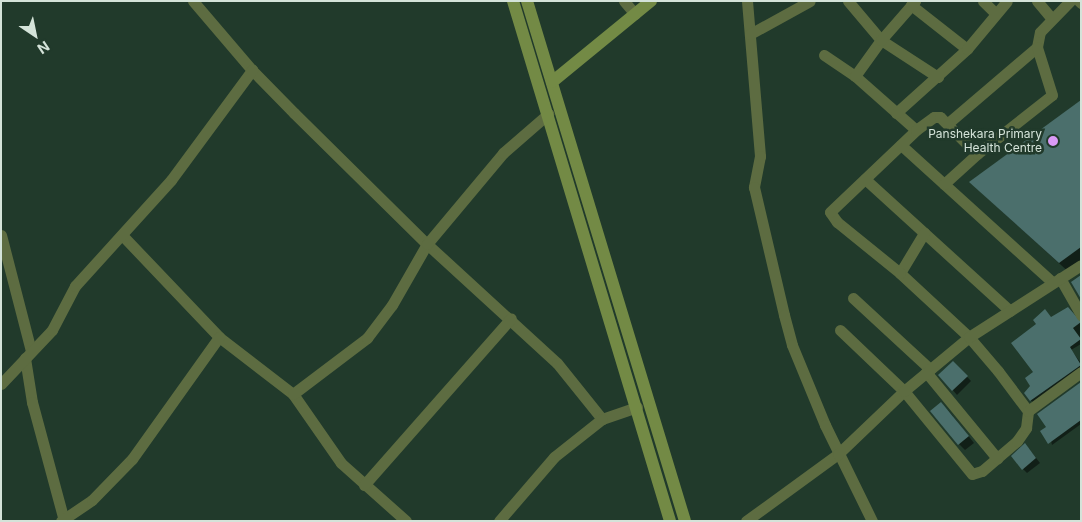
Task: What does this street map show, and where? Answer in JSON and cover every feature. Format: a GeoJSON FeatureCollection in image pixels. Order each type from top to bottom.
{"type":"FeatureCollection","features":[{"type":"Feature","properties":{"kind":"street"},"geometry":{"type":"LineString","coordinates":[[193,1],[252,70],[427,244],[511,318],[557,363],[602,419]]}},
{"type":"Feature","properties":{"kind":"street"},"geometry":{"type":"LineString","coordinates":[[513,1],[670,521]]}},
{"type":"Feature","properties":{"kind":"street"},"geometry":{"type":"LineString","coordinates":[[527,1],[685,521]]}},
{"type":"Feature","properties":{"kind":"street"},"geometry":{"type":"LineString","coordinates":[[624,1],[635,14]]}},
{"type":"Feature","properties":{"kind":"street"},"geometry":{"type":"LineString","coordinates":[[552,82],[651,1]]}},
{"type":"Feature","properties":{"kind":"street"},"geometry":{"type":"LineString","coordinates":[[748,1],[760,156],[754,187],[792,345],[838,454],[872,521]]}},
{"type":"Feature","properties":{"kind":"street"},"geometry":{"type":"LineString","coordinates":[[750,34],[810,1]]}},
{"type":"Feature","properties":{"kind":"street"},"geometry":{"type":"LineString","coordinates":[[848,1],[881,40],[938,77]]}},
{"type":"Feature","properties":{"kind":"street"},"geometry":{"type":"LineString","coordinates":[[983,1],[996,14]]}},
{"type":"Feature","properties":{"kind":"street"},"geometry":{"type":"LineString","coordinates":[[896,113],[967,49],[1008,1]]}},
{"type":"Feature","properties":{"kind":"street"},"geometry":{"type":"LineString","coordinates":[[1037,1],[1052,20]]}},
{"type":"Feature","properties":{"kind":"street"},"geometry":{"type":"LineString","coordinates":[[944,184],[977,154],[1052,95],[1037,47],[1040,32],[1070,1]]}},
{"type":"Feature","properties":{"kind":"street"},"geometry":{"type":"LineString","coordinates":[[855,76],[881,40],[913,3],[967,49]]}},
{"type":"Feature","properties":{"kind":"street"},"geometry":{"type":"LineString","coordinates":[[947,124],[1037,47]]}},
{"type":"Feature","properties":{"kind":"street"},"geometry":{"type":"LineString","coordinates":[[824,55],[855,76],[916,130]]}},
{"type":"Feature","properties":{"kind":"street"},"geometry":{"type":"LineString","coordinates":[[1,384],[52,330],[75,286],[171,180],[252,70]]}},
{"type":"Feature","properties":{"kind":"street"},"geometry":{"type":"LineString","coordinates":[[293,394],[367,338],[392,305],[427,244],[503,153],[548,114]]}},
{"type":"Feature","properties":{"kind":"street"},"geometry":{"type":"LineString","coordinates":[[840,330],[904,391],[967,471],[977,475],[1017,441],[1026,428],[1028,411],[969,337],[900,273],[831,216],[832,208],[916,130],[937,117],[947,124],[977,154]]}},
{"type":"Feature","properties":{"kind":"street"},"geometry":{"type":"LineString","coordinates":[[901,145],[1056,280],[1081,315]]}},
{"type":"Feature","properties":{"kind":"street"},"geometry":{"type":"LineString","coordinates":[[865,179],[1010,311]]}},
{"type":"Feature","properties":{"kind":"street"},"geometry":{"type":"LineString","coordinates":[[900,273],[924,233]]}},
{"type":"Feature","properties":{"kind":"street"},"geometry":{"type":"LineString","coordinates":[[122,235],[219,337],[293,394],[330,449],[364,485],[406,521]]}},
{"type":"Feature","properties":{"kind":"street"},"geometry":{"type":"LineString","coordinates":[[2,241],[28,355],[32,402],[63,520],[92,500],[132,459],[219,337]]}},
{"type":"Feature","properties":{"kind":"street"},"geometry":{"type":"LineString","coordinates":[[746,521],[838,454],[904,391],[969,337],[1081,265]]}},
{"type":"Feature","properties":{"kind":"street"},"geometry":{"type":"LineString","coordinates":[[853,298],[928,370],[996,458]]}},
{"type":"Feature","properties":{"kind":"street"},"geometry":{"type":"LineString","coordinates":[[364,485],[511,318]]}},
{"type":"Feature","properties":{"kind":"street"},"geometry":{"type":"LineString","coordinates":[[1028,411],[1081,372]]}},
{"type":"Feature","properties":{"kind":"street"},"geometry":{"type":"LineString","coordinates":[[499,521],[554,457],[602,419],[637,407]]}},
{"type":"Feature","properties":{"kind":"building","name":"Panshekara Primary Health Centre"},"geometry":{"type":"Polygon","coordinates":[[[1081,100],[1081,247],[1059,263],[969,182],[1081,100]]]}},
{"type":"Feature","properties":{"kind":"building"},"geometry":{"type":"Polygon","coordinates":[[[1081,275],[1081,299],[1071,282],[1081,275]]]}},
{"type":"Feature","properties":{"kind":"building"},"geometry":{"type":"Polygon","coordinates":[[[1068,307],[1081,322],[1073,328],[1081,339],[1070,347],[1081,365],[1030,401],[1024,393],[1030,386],[1025,378],[1033,372],[1011,343],[1036,324],[1033,320],[1045,309],[1051,317],[1068,307]]]}},
{"type":"Feature","properties":{"kind":"building"},"geometry":{"type":"Polygon","coordinates":[[[953,361],[968,376],[952,391],[938,375],[953,361]]]}},
{"type":"Feature","properties":{"kind":"building"},"geometry":{"type":"Polygon","coordinates":[[[1081,382],[1081,420],[1048,444],[1040,431],[1046,427],[1037,414],[1081,382]]]}},
{"type":"Feature","properties":{"kind":"building"},"geometry":{"type":"Polygon","coordinates":[[[941,402],[969,436],[958,445],[930,411],[941,402]]]}},
{"type":"Feature","properties":{"kind":"building"},"geometry":{"type":"Polygon","coordinates":[[[1025,443],[1036,458],[1022,470],[1011,456],[1025,443]]]}},
{"type":"Feature","properties":{"kind":"place","name":"Panshekara Primary Health Centre"},"geometry":{"type":"Point","coordinates":[1053,141]}}]}
